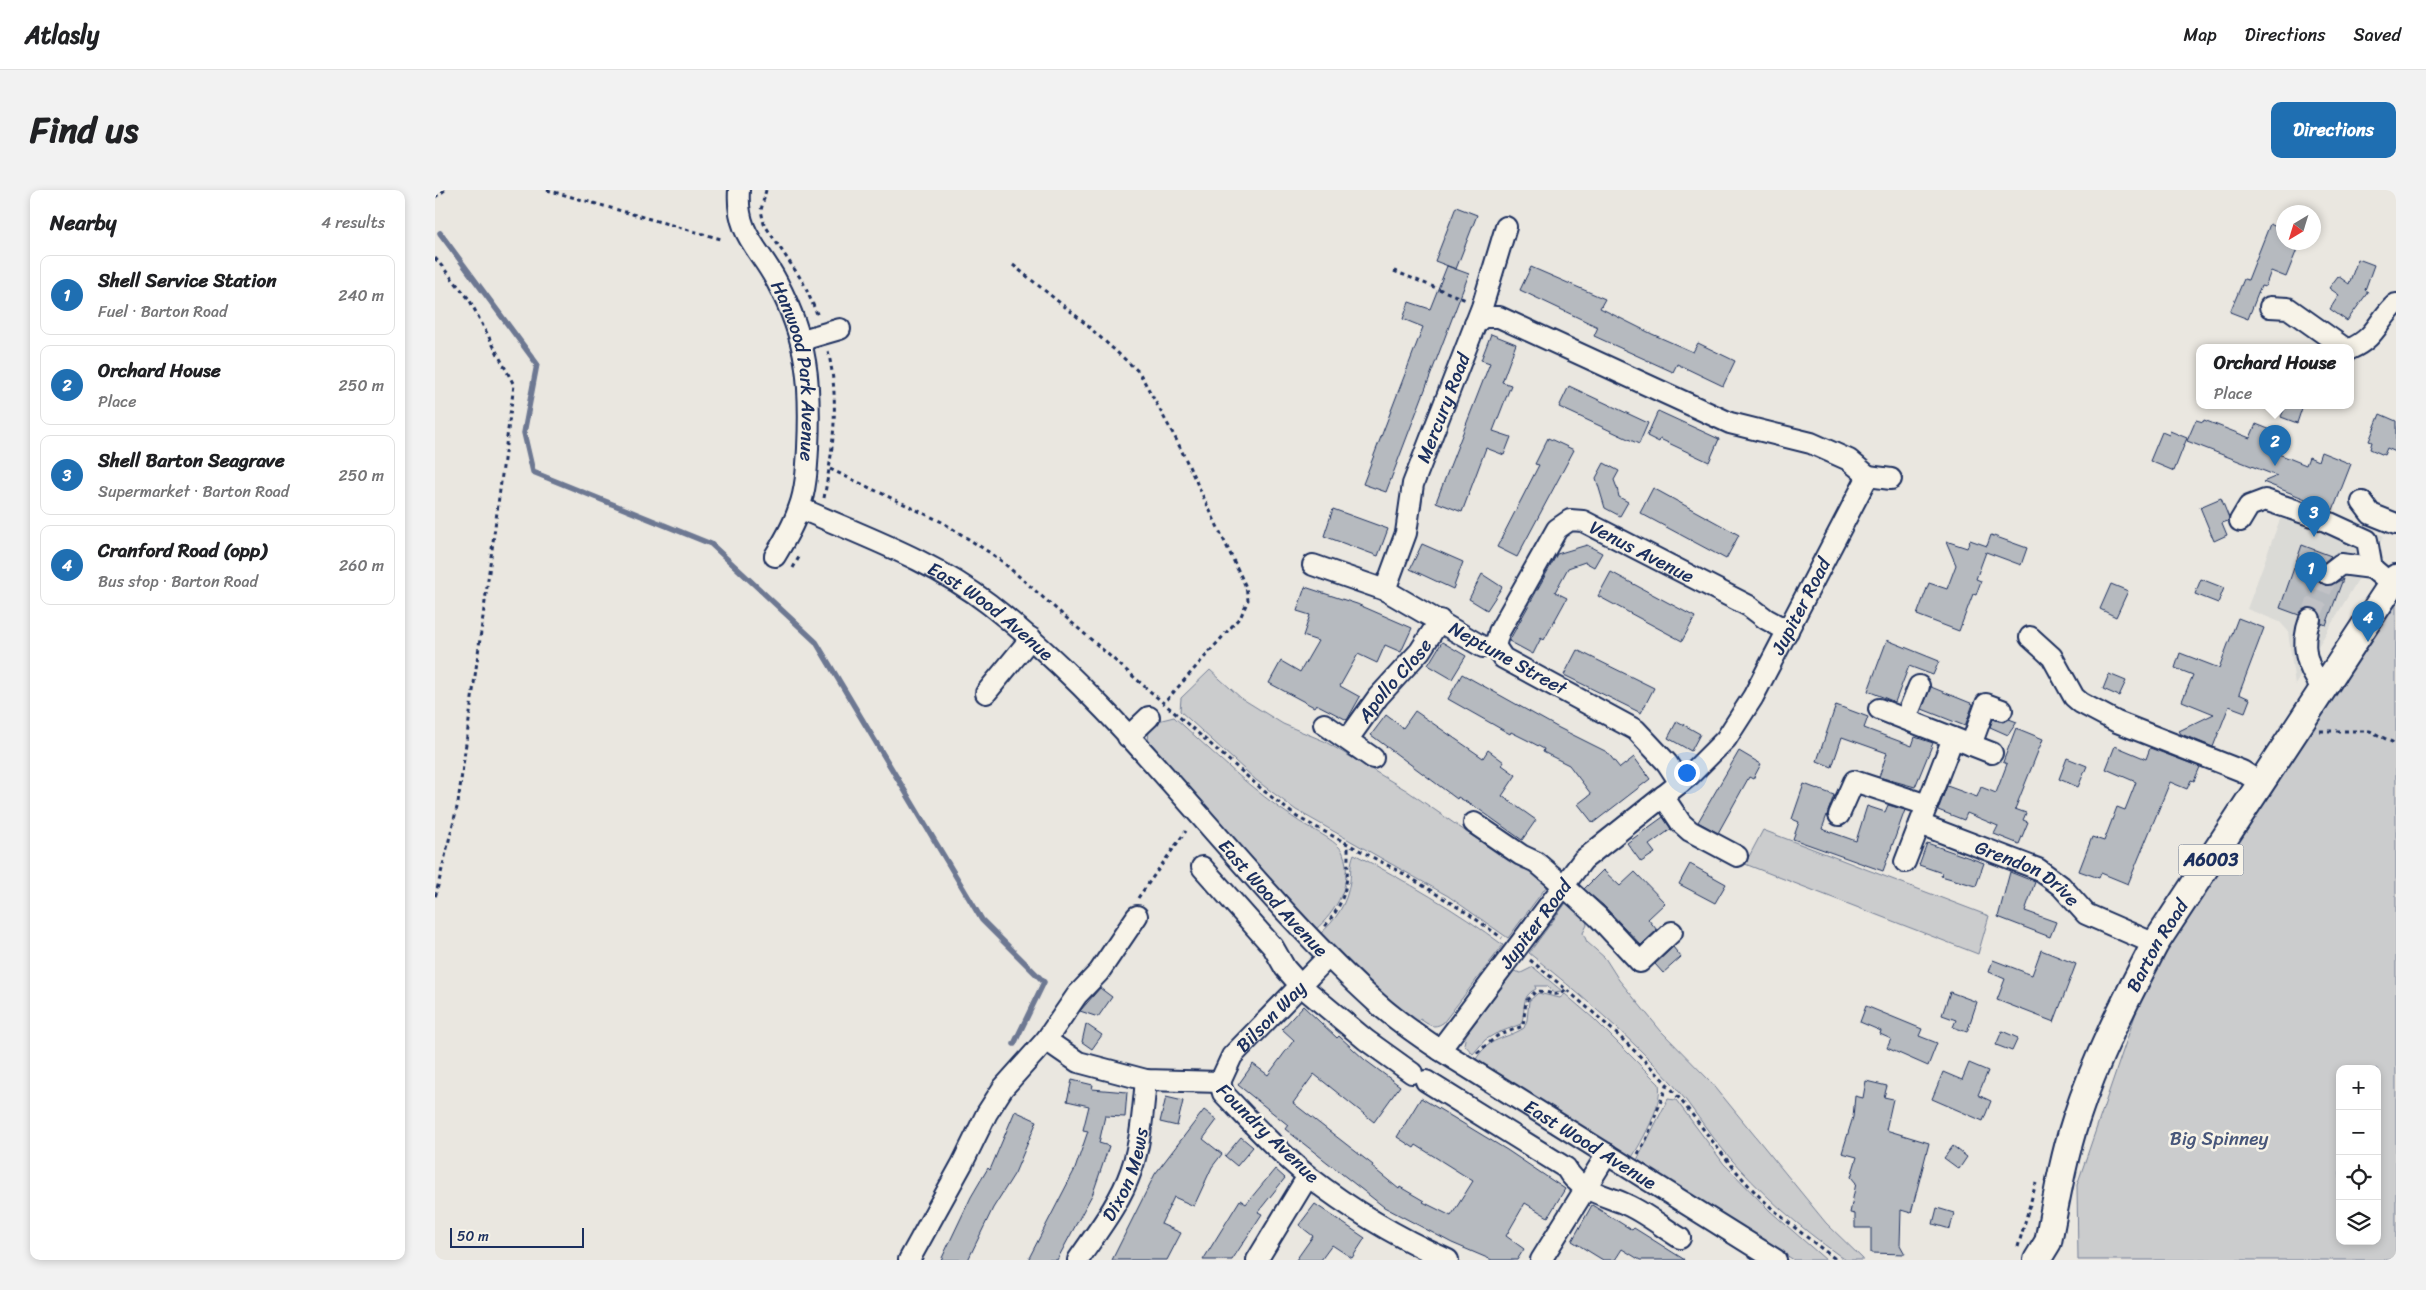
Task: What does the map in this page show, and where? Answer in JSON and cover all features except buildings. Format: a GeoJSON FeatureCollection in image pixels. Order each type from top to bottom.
{"type":"FeatureCollection","features":[{"type":"Feature","properties":{"kind":"main road","name":"Barton Road"},"geometry":{"type":"LineString","coordinates":[[2048,1254],[2076,1120],[2123,1003],[2155,944],[2323,689],[2386,577]]}},
{"type":"Feature","properties":{"kind":"street","name":"Hanwood Park Avenue"},"geometry":{"type":"LineString","coordinates":[[739,190],[738,210],[746,233],[776,280],[792,312],[802,340],[809,382],[807,466],[800,508],[775,556]]}},
{"type":"Feature","properties":{"kind":"street","name":"Mercury Road"},"geometry":{"type":"LineString","coordinates":[[1385,590],[1406,533],[1413,484],[1479,315],[1507,227]]}},
{"type":"Feature","properties":{"kind":"street"},"geometry":{"type":"LineString","coordinates":[[2354,346],[2374,333],[2389,310],[2396,304]]}},
{"type":"Feature","properties":{"kind":"street"},"geometry":{"type":"LineString","coordinates":[[2270,307],[2288,308],[2339,344]]}},
{"type":"Feature","properties":{"kind":"street"},"geometry":{"type":"LineString","coordinates":[[1479,315],[1499,318],[1730,423],[1811,443],[1849,460],[1868,476],[1891,479]]}},
{"type":"Feature","properties":{"kind":"street"},"geometry":{"type":"LineString","coordinates":[[802,340],[840,329]]}},
{"type":"Feature","properties":{"kind":"street","name":"Jupiter Road"},"geometry":{"type":"LineString","coordinates":[[1439,1050],[1583,860],[1680,783],[1726,738],[1753,697],[1868,476]]}},
{"type":"Feature","properties":{"kind":"street"},"geometry":{"type":"LineString","coordinates":[[2240,521],[2249,506],[2265,500],[2319,518],[2367,540],[2386,577]]}},
{"type":"Feature","properties":{"kind":"street"},"geometry":{"type":"LineString","coordinates":[[2362,502],[2365,509],[2371,514],[2396,524]]}},
{"type":"Feature","properties":{"kind":"street","name":"East Wood Avenue"},"geometry":{"type":"LineString","coordinates":[[800,508],[922,560],[988,603],[1031,638],[1047,652],[1128,737],[1328,957],[1380,1006],[1439,1050],[1776,1260]]}},
{"type":"Feature","properties":{"kind":"street","name":"Venus Avenue"},"geometry":{"type":"LineString","coordinates":[[1495,646],[1499,632],[1545,549],[1557,529],[1570,520],[1583,521],[1749,606],[1766,619],[1788,631]]}},
{"type":"Feature","properties":{"kind":"street"},"geometry":{"type":"LineString","coordinates":[[2329,574],[2341,564],[2386,577]]}},
{"type":"Feature","properties":{"kind":"street","name":"Neptune Street"},"geometry":{"type":"LineString","coordinates":[[1313,565],[1385,590],[1440,620],[1483,647],[1495,646],[1503,658],[1636,730],[1667,762],[1680,783]]}},
{"type":"Feature","properties":{"kind":"street"},"geometry":{"type":"LineString","coordinates":[[2310,619],[2303,643],[2314,676],[2323,689]]}},
{"type":"Feature","properties":{"kind":"street","name":"Apollo Close"},"geometry":{"type":"LineString","coordinates":[[1348,739],[1378,697],[1420,651],[1440,620]]}},
{"type":"Feature","properties":{"kind":"street"},"geometry":{"type":"LineString","coordinates":[[2030,637],[2052,657],[2074,697],[2081,704],[2117,722],[2242,770],[2261,783]]}},
{"type":"Feature","properties":{"kind":"street"},"geometry":{"type":"LineString","coordinates":[[986,693],[1031,638]]}},
{"type":"Feature","properties":{"kind":"street"},"geometry":{"type":"LineString","coordinates":[[1906,718],[1919,686]]}},
{"type":"Feature","properties":{"kind":"street"},"geometry":{"type":"LineString","coordinates":[[1905,862],[1927,805],[1962,741],[1986,704],[2002,710]]}},
{"type":"Feature","properties":{"kind":"street"},"geometry":{"type":"LineString","coordinates":[[1879,709],[1992,753]]}},
{"type":"Feature","properties":{"kind":"street"},"geometry":{"type":"LineString","coordinates":[[1128,737],[1149,717]]}},
{"type":"Feature","properties":{"kind":"street","name":"Apollo Close"},"geometry":{"type":"LineString","coordinates":[[1324,724],[1373,758]]}},
{"type":"Feature","properties":{"kind":"street"},"geometry":{"type":"LineString","coordinates":[[1839,815],[1854,780],[1927,805]]}},
{"type":"Feature","properties":{"kind":"street"},"geometry":{"type":"LineString","coordinates":[[1663,796],[1681,823],[1690,831],[1737,856]]}},
{"type":"Feature","properties":{"kind":"street"},"geometry":{"type":"LineString","coordinates":[[1474,823],[1521,855],[1535,862],[1564,886],[1598,917],[1640,962],[1672,932]]}},
{"type":"Feature","properties":{"kind":"street","name":"Grendon Drive"},"geometry":{"type":"LineString","coordinates":[[1919,824],[2038,869],[2061,886],[2086,914],[2155,944]]}},
{"type":"Feature","properties":{"kind":"street"},"geometry":{"type":"LineString","coordinates":[[1202,867],[1273,947],[1285,968],[1300,985],[1366,1040],[1419,1077],[1566,1168],[1572,1179],[1598,1195],[1624,1203],[1680,1238]]}},
{"type":"Feature","properties":{"kind":"street"},"geometry":{"type":"LineString","coordinates":[[909,1260],[962,1164],[987,1113],[1003,1088],[1046,1040],[1077,995],[1099,972],[1137,916]]}},
{"type":"Feature","properties":{"kind":"street","name":"Bilson Way"},"geometry":{"type":"LineString","coordinates":[[1220,1082],[1232,1056],[1328,957]]}},
{"type":"Feature","properties":{"kind":"street","name":"Foundry Avenue"},"geometry":{"type":"LineString","coordinates":[[1046,1040],[1078,1062],[1146,1080],[1220,1082],[1223,1093],[1308,1176],[1369,1218],[1425,1250],[1448,1260]]}},
{"type":"Feature","properties":{"kind":"street","name":"Dixon Mews"},"geometry":{"type":"LineString","coordinates":[[1078,1260],[1111,1212],[1131,1171],[1142,1117],[1146,1080]]}},
{"type":"Feature","properties":{"kind":"street"},"geometry":{"type":"LineString","coordinates":[[1541,1260],[1607,1154]]}},
{"type":"Feature","properties":{"kind":"street"},"geometry":{"type":"LineString","coordinates":[[1257,1260],[1308,1176]]}},
{"type":"Feature","properties":{"kind":"path"},"geometry":{"type":"LineString","coordinates":[[435,197],[445,190]]}},
{"type":"Feature","properties":{"kind":"path"},"geometry":{"type":"LineString","coordinates":[[547,190],[721,240]]}},
{"type":"Feature","properties":{"kind":"path"},"geometry":{"type":"LineString","coordinates":[[766,190],[761,210],[765,224],[803,282],[819,318]]}},
{"type":"Feature","properties":{"kind":"path"},"geometry":{"type":"LineString","coordinates":[[435,258],[469,299],[514,385],[458,803],[435,898]]}},
{"type":"Feature","properties":{"kind":"path"},"geometry":{"type":"LineString","coordinates":[[1013,265],[1080,319],[1139,372],[1177,441],[1246,587],[1248,600],[1241,616],[1149,717]]}},
{"type":"Feature","properties":{"kind":"path"},"geometry":{"type":"LineString","coordinates":[[1394,271],[1479,315]]}},
{"type":"Feature","properties":{"kind":"path"},"geometry":{"type":"LineString","coordinates":[[823,502],[830,469],[835,404],[827,349]]}},
{"type":"Feature","properties":{"kind":"path"},"geometry":{"type":"LineString","coordinates":[[830,469],[943,522],[998,558],[1264,791],[1297,817],[1438,894],[1506,942]]}},
{"type":"Feature","properties":{"kind":"path"},"geometry":{"type":"LineString","coordinates":[[2323,732],[2370,731],[2396,744]]}},
{"type":"Feature","properties":{"kind":"path"},"geometry":{"type":"LineString","coordinates":[[1320,931],[1337,912],[1345,894],[1348,878],[1348,845]]}},
{"type":"Feature","properties":{"kind":"path"},"geometry":{"type":"LineString","coordinates":[[1524,955],[1597,1016],[1667,1085],[1721,1153],[1758,1195],[1834,1259]]}},
{"type":"Feature","properties":{"kind":"path"},"geometry":{"type":"LineString","coordinates":[[1472,1060],[1487,1043],[1497,1036],[1523,1026],[1527,1001],[1535,992],[1546,991],[1556,996],[1566,989]]}},
{"type":"Feature","properties":{"kind":"path"},"geometry":{"type":"LineString","coordinates":[[1634,1161],[1646,1140],[1667,1085]]}},
{"type":"Feature","properties":{"kind":"shaded area"},"geometry":{"type":"Polygon","coordinates":[[[2287,500],[2384,536],[2295,685],[2288,631],[2280,622],[2247,609],[2287,500]]]}},
{"type":"Feature","properties":{"kind":"green space","name":"Big Spinney"},"geometry":{"type":"Polygon","coordinates":[[[2396,593],[2396,1260],[2078,1260],[2077,1185],[2141,998],[2207,880],[2396,593]]]}},
{"type":"Feature","properties":{"kind":"green space"},"geometry":{"type":"Polygon","coordinates":[[[1210,670],[1241,698],[1283,724],[1324,741],[1406,790],[1507,860],[1523,869],[1532,868],[1549,883],[1508,938],[1448,896],[1296,810],[1256,780],[1180,711],[1181,698],[1210,670]]]}},
{"type":"Feature","properties":{"kind":"green space"},"geometry":{"type":"Polygon","coordinates":[[[1174,717],[1264,797],[1340,848],[1346,864],[1345,885],[1341,896],[1330,914],[1315,930],[1148,742],[1149,730],[1154,722],[1174,717]]]}},
{"type":"Feature","properties":{"kind":"green space"},"geometry":{"type":"Polygon","coordinates":[[[1763,830],[1989,916],[1978,954],[1745,864],[1763,830]]]}},
{"type":"Feature","properties":{"kind":"green space"},"geometry":{"type":"Polygon","coordinates":[[[1354,854],[1430,896],[1503,945],[1440,1025],[1431,1026],[1420,1019],[1417,1023],[1379,991],[1319,935],[1340,911],[1349,889],[1351,864],[1354,854]]]}},
{"type":"Feature","properties":{"kind":"green space"},"geometry":{"type":"Polygon","coordinates":[[[1569,899],[1585,914],[1587,925],[1583,933],[1587,942],[1605,958],[1619,980],[1661,1031],[1711,1082],[1826,1223],[1864,1260],[1846,1260],[1824,1245],[1780,1208],[1751,1181],[1725,1152],[1679,1091],[1639,1048],[1529,953],[1569,899]]]}},
{"type":"Feature","properties":{"kind":"green space"},"geometry":{"type":"Polygon","coordinates":[[[1533,967],[1562,991],[1553,992],[1548,986],[1535,986],[1536,989],[1525,1000],[1521,1024],[1485,1040],[1473,1054],[1464,1044],[1466,1035],[1514,971],[1521,973],[1533,967]]]}},
{"type":"Feature","properties":{"kind":"green space"},"geometry":{"type":"Polygon","coordinates":[[[1538,993],[1560,998],[1565,994],[1594,1019],[1659,1084],[1658,1102],[1655,1112],[1646,1133],[1631,1159],[1475,1061],[1486,1047],[1524,1028],[1529,1001],[1538,993]]]}},
{"type":"Feature","properties":{"kind":"green space"},"geometry":{"type":"Polygon","coordinates":[[[1668,1099],[1676,1100],[1724,1164],[1770,1211],[1826,1260],[1794,1260],[1636,1162],[1668,1099]]]}},
{"type":"Feature","properties":{"kind":"waterway"},"geometry":{"type":"LineString","coordinates":[[440,233],[537,364],[524,433],[533,472],[711,544],[816,642],[982,920],[1044,982],[1014,1044]]}},
{"type":"Feature","properties":{"kind":"tunnel"},"geometry":{"type":"LineString","coordinates":[[2310,619],[2328,574]]}},
{"type":"Feature","properties":{"kind":"place","name":"Orchard House"},"geometry":{"type":"Point","coordinates":[2275,466]}},
{"type":"Feature","properties":{"kind":"place","name":"Shell Barton Seagrave"},"geometry":{"type":"Point","coordinates":[2314,537]}},
{"type":"Feature","properties":{"kind":"place","name":"Shell Service Station"},"geometry":{"type":"Point","coordinates":[2311,593]}},
{"type":"Feature","properties":{"kind":"place","name":"Cranford Road (opp)"},"geometry":{"type":"Point","coordinates":[2368,642]}}]}
